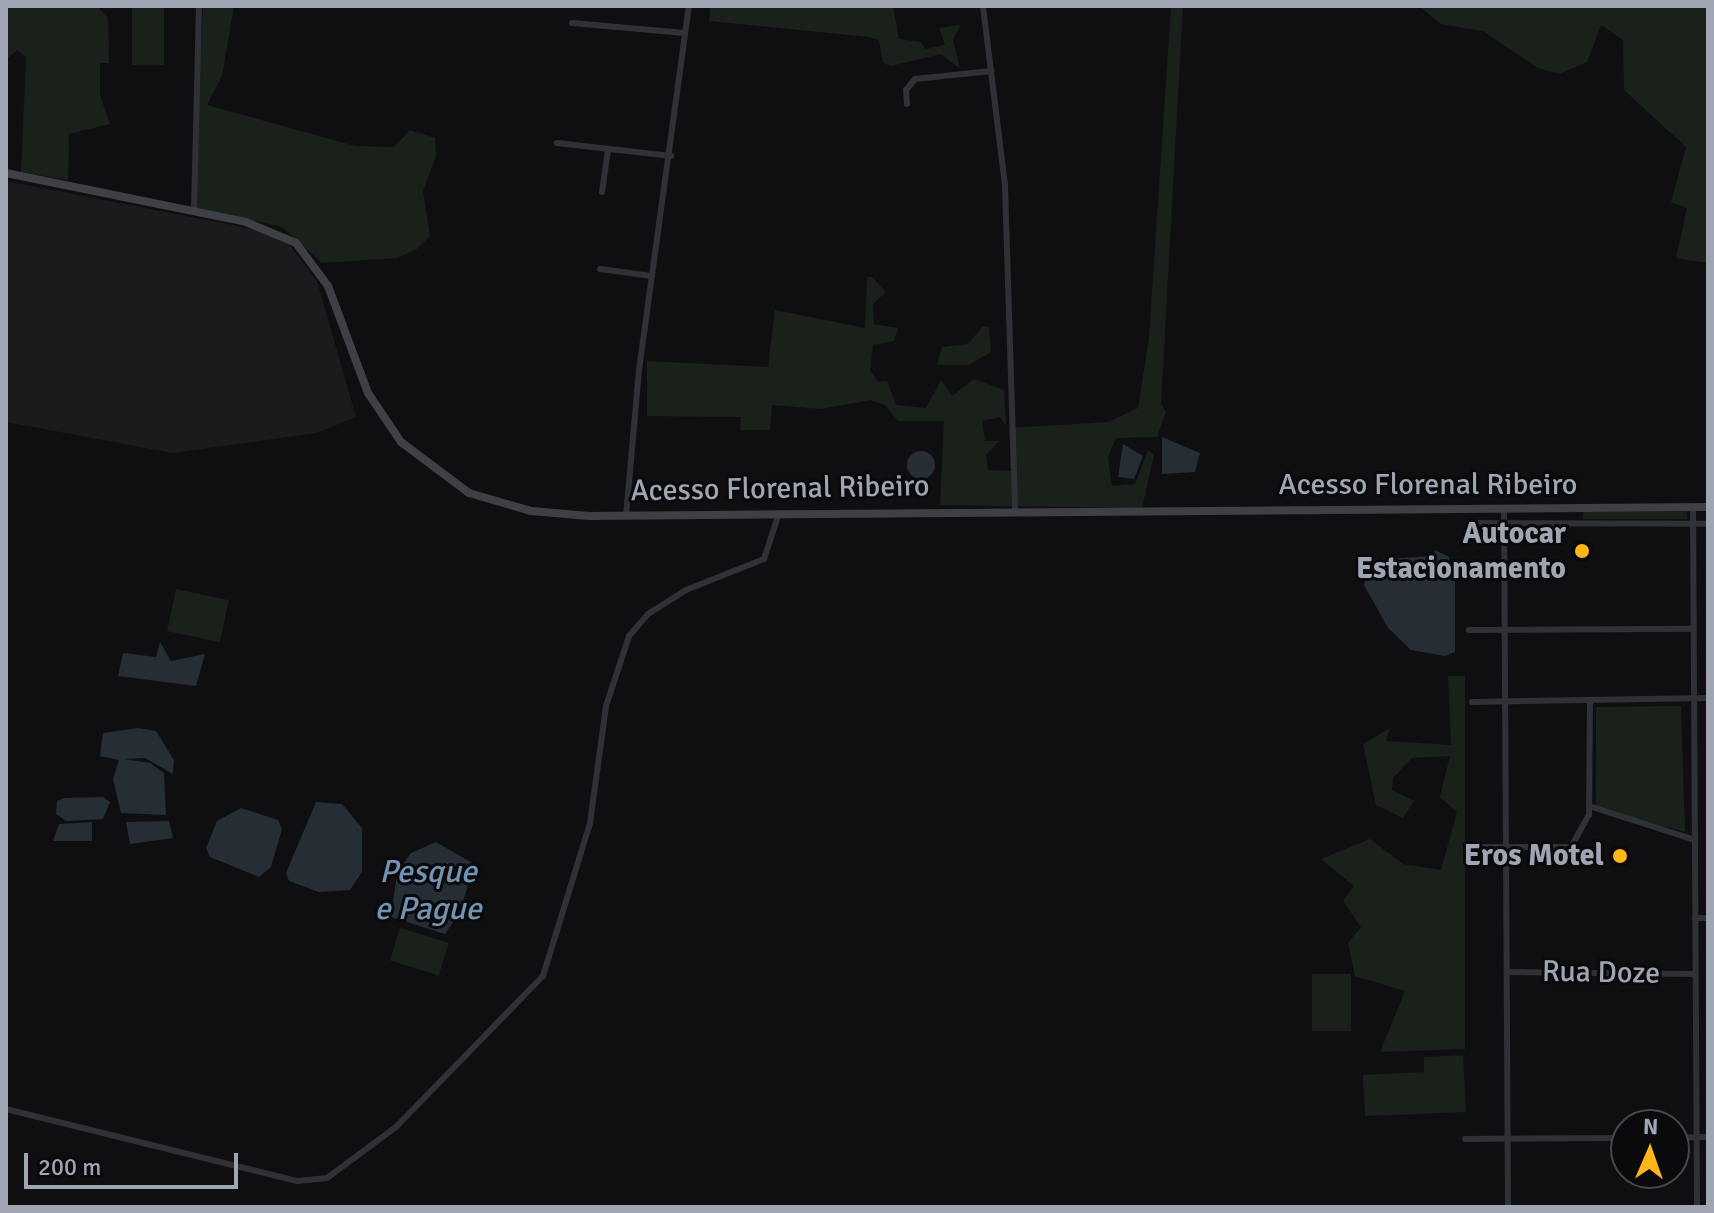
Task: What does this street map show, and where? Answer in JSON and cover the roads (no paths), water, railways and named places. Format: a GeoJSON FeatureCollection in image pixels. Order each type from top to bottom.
{"type":"FeatureCollection","features":[{"type":"Feature","properties":{"kind":"street"},"geometry":{"type":"LineString","coordinates":[[194,210],[199,6]]}},
{"type":"Feature","properties":{"kind":"street"},"geometry":{"type":"LineString","coordinates":[[626,516],[652,276],[671,156],[689,6]]}},
{"type":"Feature","properties":{"kind":"street"},"geometry":{"type":"LineString","coordinates":[[983,6],[1005,186],[1015,511]]}},
{"type":"Feature","properties":{"kind":"street"},"geometry":{"type":"LineString","coordinates":[[572,23],[685,33]]}},
{"type":"Feature","properties":{"kind":"street"},"geometry":{"type":"LineString","coordinates":[[907,104],[906,90],[915,79],[992,71]]}},
{"type":"Feature","properties":{"kind":"street"},"geometry":{"type":"LineString","coordinates":[[557,143],[671,156]]}},
{"type":"Feature","properties":{"kind":"street"},"geometry":{"type":"LineString","coordinates":[[602,192],[608,150]]}},
{"type":"Feature","properties":{"kind":"street","name":"Acesso Florenal Ribeiro"},"geometry":{"type":"LineString","coordinates":[[6,173],[194,210],[263,227],[296,243],[328,286],[352,358],[387,425],[443,479],[490,502],[531,511],[626,516],[1708,507]]}},
{"type":"Feature","properties":{"kind":"street"},"geometry":{"type":"LineString","coordinates":[[600,269],[652,276]]}},
{"type":"Feature","properties":{"kind":"street"},"geometry":{"type":"LineString","coordinates":[[1693,507],[1697,1207]]}},
{"type":"Feature","properties":{"kind":"street"},"geometry":{"type":"LineString","coordinates":[[1504,508],[1503,847],[1508,1207]]}},
{"type":"Feature","properties":{"kind":"street"},"geometry":{"type":"LineString","coordinates":[[6,1109],[298,1181],[327,1178],[396,1127],[543,976],[590,823],[606,706],[629,636],[648,614],[686,590],[764,559],[779,513]]}},
{"type":"Feature","properties":{"kind":"street","name":"Acesso Florenal Ribeiro"},"geometry":{"type":"LineString","coordinates":[[1469,523],[1708,524]]}},
{"type":"Feature","properties":{"kind":"street"},"geometry":{"type":"LineString","coordinates":[[1469,630],[1693,629]]}},
{"type":"Feature","properties":{"kind":"street"},"geometry":{"type":"LineString","coordinates":[[1472,702],[1708,698]]}},
{"type":"Feature","properties":{"kind":"street"},"geometry":{"type":"LineString","coordinates":[[1468,847],[1571,847],[1589,806],[1590,700]]}},
{"type":"Feature","properties":{"kind":"street"},"geometry":{"type":"LineString","coordinates":[[1589,806],[1695,840]]}},
{"type":"Feature","properties":{"kind":"street"},"geometry":{"type":"LineString","coordinates":[[1695,918],[1708,918]]}},
{"type":"Feature","properties":{"kind":"street","name":"Rua Doze"},"geometry":{"type":"LineString","coordinates":[[1507,972],[1695,974]]}},
{"type":"Feature","properties":{"kind":"street"},"geometry":{"type":"LineString","coordinates":[[1690,1137],[1708,1137]]}},
{"type":"Feature","properties":{"kind":"street"},"geometry":{"type":"LineString","coordinates":[[1465,1139],[1610,1138]]}},
{"type":"Feature","properties":{"kind":"water"},"geometry":{"type":"Polygon","coordinates":[[[1162,437],[1200,453],[1195,472],[1162,474],[1162,437]]]}},
{"type":"Feature","properties":{"kind":"water"},"geometry":{"type":"Polygon","coordinates":[[[1123,444],[1143,456],[1134,479],[1118,477],[1123,444]]]}},
{"type":"Feature","properties":{"kind":"water"},"geometry":{"type":"Polygon","coordinates":[[[921,451],[931,455],[935,465],[931,475],[921,479],[911,475],[907,465],[911,455],[921,451]]]}},
{"type":"Feature","properties":{"kind":"water"},"geometry":{"type":"Polygon","coordinates":[[[1435,550],[1449,557],[1455,583],[1455,652],[1445,656],[1411,650],[1388,628],[1364,585],[1371,560],[1433,556],[1435,550]]]}},
{"type":"Feature","properties":{"kind":"water"},"geometry":{"type":"Polygon","coordinates":[[[160,642],[171,661],[205,654],[196,686],[118,676],[123,653],[156,657],[160,642]]]}},
{"type":"Feature","properties":{"kind":"water"},"geometry":{"type":"Polygon","coordinates":[[[138,728],[156,731],[174,760],[173,774],[145,758],[124,759],[150,763],[164,773],[166,815],[121,813],[113,779],[119,760],[100,756],[103,733],[138,728]]]}},
{"type":"Feature","properties":{"kind":"water"},"geometry":{"type":"Polygon","coordinates":[[[103,797],[110,802],[103,819],[66,821],[56,814],[57,801],[64,798],[103,797]]]}},
{"type":"Feature","properties":{"kind":"water"},"geometry":{"type":"Polygon","coordinates":[[[316,802],[342,804],[362,828],[362,872],[350,890],[319,892],[289,881],[286,873],[316,802]]]}},
{"type":"Feature","properties":{"kind":"water"},"geometry":{"type":"Polygon","coordinates":[[[241,808],[278,820],[282,829],[271,867],[259,877],[210,857],[206,848],[217,821],[241,808]]]}},
{"type":"Feature","properties":{"kind":"water"},"geometry":{"type":"Polygon","coordinates":[[[169,821],[173,838],[130,844],[126,822],[169,821]]]}},
{"type":"Feature","properties":{"kind":"water"},"geometry":{"type":"Polygon","coordinates":[[[92,822],[92,841],[53,841],[59,824],[92,822]]]}},
{"type":"Feature","properties":{"kind":"water","name":"Pesque e Pague"},"geometry":{"type":"Polygon","coordinates":[[[436,842],[474,864],[460,912],[445,934],[391,917],[397,873],[411,853],[436,842]]]}},
{"type":"Feature","properties":{"kind":"place","name":"Autocar Estacionamento"},"geometry":{"type":"Point","coordinates":[1582,551]}},
{"type":"Feature","properties":{"kind":"place","name":"Eros Motel"},"geometry":{"type":"Point","coordinates":[1620,856]}}]}
